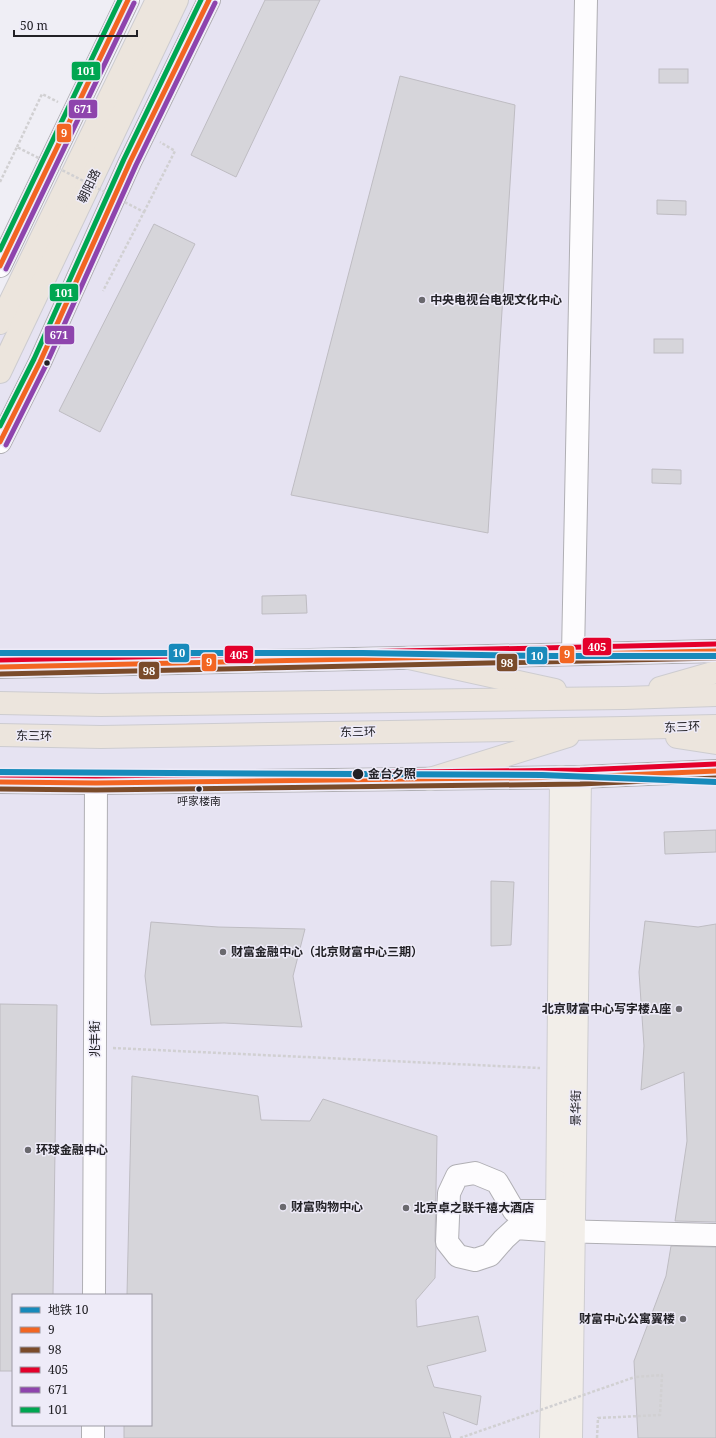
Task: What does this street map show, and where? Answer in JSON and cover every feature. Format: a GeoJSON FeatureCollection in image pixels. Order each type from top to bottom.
{"type":"FeatureCollection","features":[{"type":"Feature","properties":{"kind":"highway","name":"朝阳路"},"geometry":{"type":"LineString","coordinates":[[0,323],[156,0]]}},
{"type":"Feature","properties":{"kind":"highway","name":"朝阳路"},"geometry":{"type":"LineString","coordinates":[[0,372],[177,0]]}},
{"type":"Feature","properties":{"kind":"highway"},"geometry":{"type":"LineString","coordinates":[[409,658],[593,698]]}},
{"type":"Feature","properties":{"kind":"highway"},"geometry":{"type":"LineString","coordinates":[[624,698],[716,672]]}},
{"type":"Feature","properties":{"kind":"highway"},"geometry":{"type":"LineString","coordinates":[[0,703],[101,705],[624,698],[716,695]]}},
{"type":"Feature","properties":{"kind":"highway","name":"东三环"},"geometry":{"type":"LineString","coordinates":[[0,735],[101,737],[716,726]]}},
{"type":"Feature","properties":{"kind":"highway"},"geometry":{"type":"LineString","coordinates":[[430,779],[592,728]]}},
{"type":"Feature","properties":{"kind":"highway"},"geometry":{"type":"LineString","coordinates":[[624,728],[716,743]]}},
{"type":"Feature","properties":{"kind":"main road","name":"景华街"},"geometry":{"type":"LineString","coordinates":[[571,777],[559,1068],[571,1438]]}},
{"type":"Feature","properties":{"kind":"main road","name":"景华街"},"geometry":{"type":"LineString","coordinates":[[551,1438],[564,1224],[571,777]]}},
{"type":"Feature","properties":{"kind":"street"},"geometry":{"type":"LineString","coordinates":[[0,266],[128,0]]}},
{"type":"Feature","properties":{"kind":"street"},"geometry":{"type":"LineString","coordinates":[[0,442],[40,362],[130,162],[209,0]]}},
{"type":"Feature","properties":{"kind":"street"},"geometry":{"type":"LineString","coordinates":[[573,654],[586,0]]}},
{"type":"Feature","properties":{"kind":"street"},"geometry":{"type":"LineString","coordinates":[[0,666],[716,651]]}},
{"type":"Feature","properties":{"kind":"street"},"geometry":{"type":"LineString","coordinates":[[0,782],[96,783],[571,777],[716,771]]}},
{"type":"Feature","properties":{"kind":"street","name":"兆丰街"},"geometry":{"type":"LineString","coordinates":[[94,1294],[96,783]]}},
{"type":"Feature","properties":{"kind":"street"},"geometry":{"type":"LineString","coordinates":[[716,1228],[564,1224],[516,1228],[490,1254],[475,1260],[458,1256],[447,1242],[449,1193],[457,1176],[475,1173],[497,1182],[514,1211],[564,1224],[716,1235]]}},
{"type":"Feature","properties":{"kind":"street"},"geometry":{"type":"LineString","coordinates":[[93,1426],[93,1438]]}},
{"type":"Feature","properties":{"kind":"path"},"geometry":{"type":"LineString","coordinates":[[0,182],[42,94]]}},
{"type":"Feature","properties":{"kind":"path"},"geometry":{"type":"LineString","coordinates":[[17,147],[144,212]]}},
{"type":"Feature","properties":{"kind":"path"},"geometry":{"type":"LineString","coordinates":[[103,291],[175,151]]}},
{"type":"Feature","properties":{"kind":"path"},"geometry":{"type":"LineString","coordinates":[[95,1047],[559,1068]]}},
{"type":"Feature","properties":{"kind":"path"},"geometry":{"type":"LineString","coordinates":[[460,1438],[635,1377],[662,1375],[660,1415],[598,1418],[597,1438]]}},
{"type":"Feature","properties":{"kind":"shaded area"},"geometry":{"type":"Polygon","coordinates":[[[147,0],[716,0],[716,1438],[0,1438],[0,325],[147,0]]]}},
{"type":"Feature","properties":{"kind":"building"},"geometry":{"type":"Polygon","coordinates":[[[265,0],[320,0],[236,177],[191,155],[265,0]]]}},
{"type":"Feature","properties":{"kind":"building"},"geometry":{"type":"Polygon","coordinates":[[[659,69],[688,69],[688,83],[659,83],[659,69]]]}},
{"type":"Feature","properties":{"kind":"building","name":"中央电视台电视文化中心"},"geometry":{"type":"Polygon","coordinates":[[[400,76],[515,105],[488,533],[291,495],[400,76]]]}},
{"type":"Feature","properties":{"kind":"building"},"geometry":{"type":"Polygon","coordinates":[[[657,200],[686,201],[686,215],[657,214],[657,200]]]}},
{"type":"Feature","properties":{"kind":"building"},"geometry":{"type":"Polygon","coordinates":[[[154,224],[195,244],[100,432],[59,411],[154,224]]]}},
{"type":"Feature","properties":{"kind":"building"},"geometry":{"type":"Polygon","coordinates":[[[654,339],[683,339],[683,353],[654,353],[654,339]]]}},
{"type":"Feature","properties":{"kind":"building"},"geometry":{"type":"Polygon","coordinates":[[[652,469],[681,470],[681,484],[652,483],[652,469]]]}},
{"type":"Feature","properties":{"kind":"building"},"geometry":{"type":"Polygon","coordinates":[[[306,595],[307,613],[262,614],[262,596],[306,595]]]}},
{"type":"Feature","properties":{"kind":"building"},"geometry":{"type":"Polygon","coordinates":[[[716,830],[716,852],[665,854],[664,832],[716,830]]]}},
{"type":"Feature","properties":{"kind":"building"},"geometry":{"type":"Polygon","coordinates":[[[491,881],[514,882],[511,945],[491,946],[491,881]]]}},
{"type":"Feature","properties":{"kind":"building","name":"北京财富中心写字楼A座"},"geometry":{"type":"Polygon","coordinates":[[[645,921],[698,927],[716,924],[716,1222],[675,1221],[687,1141],[684,1072],[641,1090],[644,1046],[639,972],[645,921]]]}},
{"type":"Feature","properties":{"kind":"building","name":"财富金融中心（北京财富中心三期）"},"geometry":{"type":"Polygon","coordinates":[[[151,922],[218,927],[305,929],[293,976],[302,1027],[224,1023],[151,1025],[145,976],[151,922]]]}},
{"type":"Feature","properties":{"kind":"building","name":"环球金融中心"},"geometry":{"type":"Polygon","coordinates":[[[0,1004],[57,1005],[53,1294],[12,1294],[12,1371],[0,1371],[0,1004]]]}},
{"type":"Feature","properties":{"kind":"building","name":"财富购物中心"},"geometry":{"type":"Polygon","coordinates":[[[132,1076],[258,1096],[261,1120],[310,1121],[323,1099],[437,1136],[435,1278],[416,1300],[417,1327],[478,1316],[486,1351],[427,1366],[434,1387],[481,1396],[477,1425],[443,1412],[451,1438],[124,1438],[124,1426],[152,1426],[152,1294],[127,1294],[132,1076]]]}},
{"type":"Feature","properties":{"kind":"building","name":"财富中心公寓翼楼"},"geometry":{"type":"Polygon","coordinates":[[[671,1246],[716,1247],[716,1438],[638,1438],[634,1361],[666,1276],[671,1246]]]}},
{"type":"Feature","properties":{"kind":"metro line","name":"10"},"geometry":{"type":"LineString","coordinates":[[0,653],[363,653],[546,656],[716,656]]}},
{"type":"Feature","properties":{"kind":"metro line","name":"10"},"geometry":{"type":"LineString","coordinates":[[0,772],[542,775],[716,782]]}},
{"type":"Feature","properties":{"kind":"transit line","name":"101"},"geometry":{"type":"LineString","coordinates":[[0,250],[120,0]]}},
{"type":"Feature","properties":{"kind":"transit line","name":"9"},"geometry":{"type":"LineString","coordinates":[[0,266],[128,0]]}},
{"type":"Feature","properties":{"kind":"transit line","name":"101"},"geometry":{"type":"LineString","coordinates":[[0,426],[34,359],[124,159],[201,0]]}},
{"type":"Feature","properties":{"kind":"transit line","name":"9"},"geometry":{"type":"LineString","coordinates":[[0,442],[40,362],[130,162],[209,0]]}},
{"type":"Feature","properties":{"kind":"transit line","name":"671"},"geometry":{"type":"LineString","coordinates":[[6,269],[134,3]]}},
{"type":"Feature","properties":{"kind":"transit line","name":"671"},"geometry":{"type":"LineString","coordinates":[[6,445],[46,365],[136,165],[215,3]]}},
{"type":"Feature","properties":{"kind":"transit line","name":"405"},"geometry":{"type":"LineString","coordinates":[[0,660],[716,644]]}},
{"type":"Feature","properties":{"kind":"transit line","name":"9"},"geometry":{"type":"LineString","coordinates":[[0,667],[716,651]]}},
{"type":"Feature","properties":{"kind":"transit line","name":"98"},"geometry":{"type":"LineString","coordinates":[[0,674],[716,658]]}},
{"type":"Feature","properties":{"kind":"transit line","name":"405"},"geometry":{"type":"LineString","coordinates":[[0,775],[96,776],[580,770],[716,764]]}},
{"type":"Feature","properties":{"kind":"transit line","name":"9"},"geometry":{"type":"LineString","coordinates":[[0,782],[96,783],[580,777],[716,771]]}},
{"type":"Feature","properties":{"kind":"transit line","name":"98"},"geometry":{"type":"LineString","coordinates":[[0,789],[96,790],[580,784],[716,778]]}},
{"type":"Feature","properties":{"kind":"place","name":"中央电视台电视文化中心"},"geometry":{"type":"Point","coordinates":[422,300]}},
{"type":"Feature","properties":{"kind":"place","name":"金台夕照"},"geometry":{"type":"Point","coordinates":[358,774]}},
{"type":"Feature","properties":{"kind":"place","name":"呼家楼南"},"geometry":{"type":"Point","coordinates":[199,789]}},
{"type":"Feature","properties":{"kind":"place","name":"财富金融中心（北京财富中心三期）"},"geometry":{"type":"Point","coordinates":[223,952]}},
{"type":"Feature","properties":{"kind":"place","name":"北京财富中心写字楼A座"},"geometry":{"type":"Point","coordinates":[679,1009]}},
{"type":"Feature","properties":{"kind":"place","name":"环球金融中心"},"geometry":{"type":"Point","coordinates":[28,1150]}},
{"type":"Feature","properties":{"kind":"place","name":"财富购物中心"},"geometry":{"type":"Point","coordinates":[283,1207]}},
{"type":"Feature","properties":{"kind":"place","name":"北京卓之联千禧大酒店"},"geometry":{"type":"Point","coordinates":[406,1208]}},
{"type":"Feature","properties":{"kind":"place","name":"财富中心公寓翼楼"},"geometry":{"type":"Point","coordinates":[683,1319]}}]}
